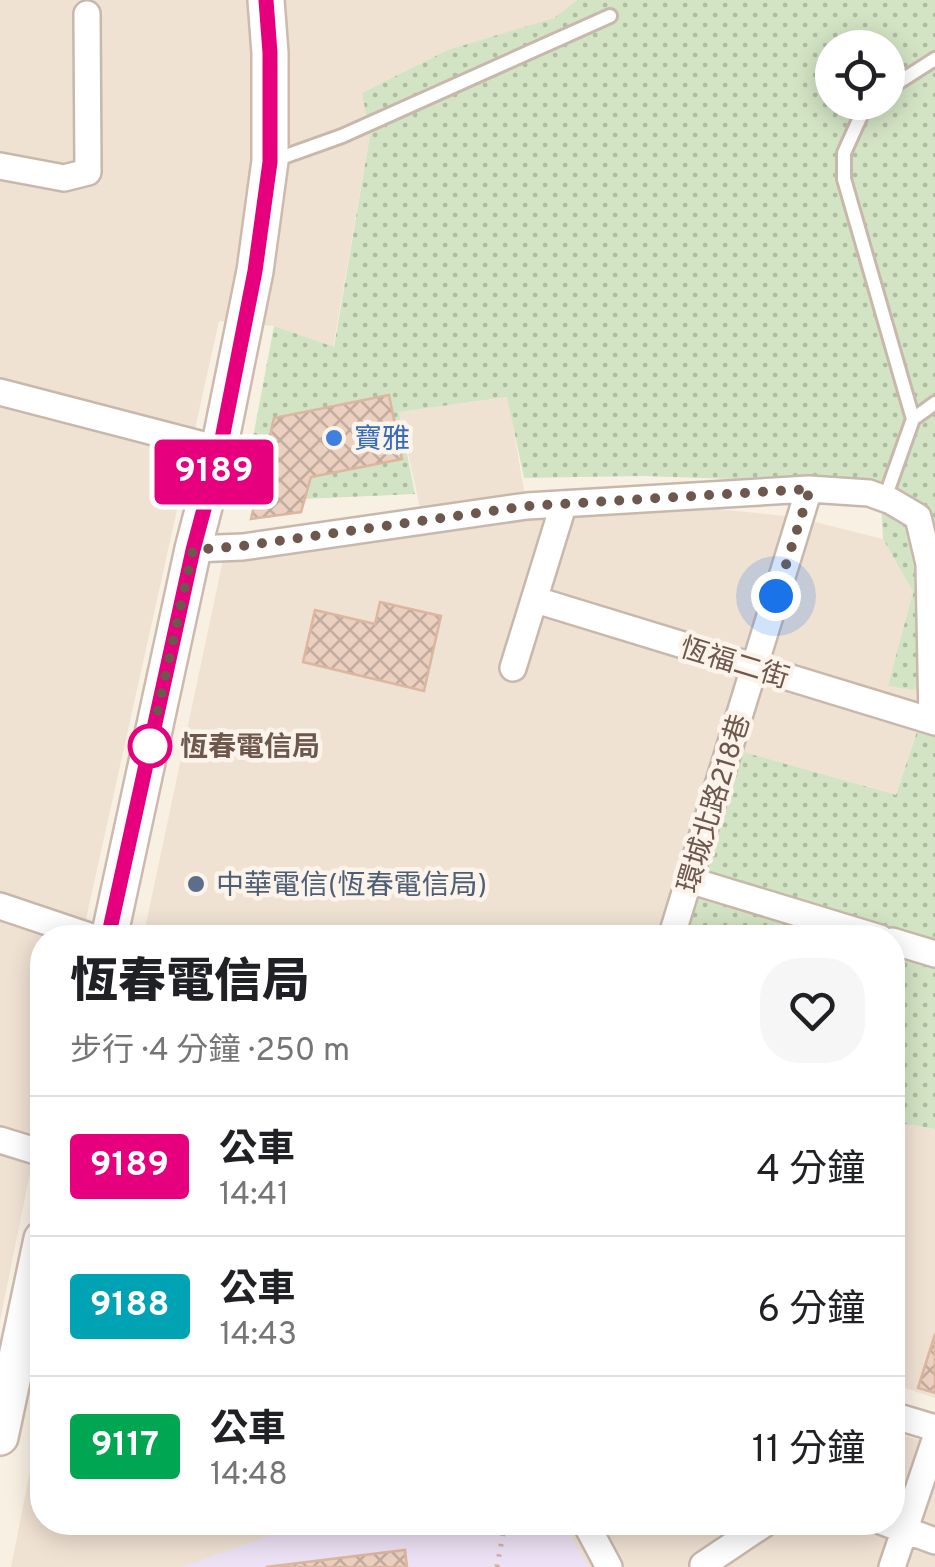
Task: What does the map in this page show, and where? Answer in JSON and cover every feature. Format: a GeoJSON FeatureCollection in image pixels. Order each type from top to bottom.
{"type":"FeatureCollection","features":[{"type":"Feature","properties":{"kind":"main road"},"geometry":{"type":"LineString","coordinates":[[111,925],[193,550],[220,449],[255,271],[270,162],[266,0]]}},
{"type":"Feature","properties":{"kind":"main road"},"geometry":{"type":"LineString","coordinates":[[0,1437],[28,1370]]}},
{"type":"Feature","properties":{"kind":"street"},"geometry":{"type":"LineString","coordinates":[[0,166],[64,178],[88,172],[87,14]]}},
{"type":"Feature","properties":{"kind":"street"},"geometry":{"type":"LineString","coordinates":[[0,392],[220,449]]}},
{"type":"Feature","properties":{"kind":"street"},"geometry":{"type":"LineString","coordinates":[[193,550],[528,506],[810,489],[855,491],[885,498],[926,518],[934,722]]}},
{"type":"Feature","properties":{"kind":"street","name":"環城北路218巷"},"geometry":{"type":"LineString","coordinates":[[675,925],[810,489]]}},
{"type":"Feature","properties":{"kind":"street"},"geometry":{"type":"LineString","coordinates":[[514,668],[563,506]]}},
{"type":"Feature","properties":{"kind":"street","name":"恆福二街"},"geometry":{"type":"LineString","coordinates":[[536,600],[934,722]]}},
{"type":"Feature","properties":{"kind":"street"},"geometry":{"type":"LineString","coordinates":[[690,880],[837,925]]}},
{"type":"Feature","properties":{"kind":"street"},"geometry":{"type":"LineString","coordinates":[[0,906],[57,925]]}},
{"type":"Feature","properties":{"kind":"street"},"geometry":{"type":"LineString","coordinates":[[905,945],[935,954]]}},
{"type":"Feature","properties":{"kind":"street"},"geometry":{"type":"LineString","coordinates":[[0,1140],[30,1149]]}},
{"type":"Feature","properties":{"kind":"street"},"geometry":{"type":"LineString","coordinates":[[905,1419],[935,1428]]}},
{"type":"Feature","properties":{"kind":"street"},"geometry":{"type":"LineString","coordinates":[[905,1501],[935,1440]]}},
{"type":"Feature","properties":{"kind":"street"},"geometry":{"type":"LineString","coordinates":[[905,1530],[935,1540]]}},
{"type":"Feature","properties":{"kind":"street"},"geometry":{"type":"LineString","coordinates":[[592,1535],[610,1567]]}},
{"type":"Feature","properties":{"kind":"street"},"geometry":{"type":"LineString","coordinates":[[703,1565],[748,1535]]}},
{"type":"Feature","properties":{"kind":"street"},"geometry":{"type":"LineString","coordinates":[[892,1567],[893,1535]]}},
{"type":"Feature","properties":{"kind":"lane"},"geometry":{"type":"LineString","coordinates":[[270,162],[342,136],[610,16]]}},
{"type":"Feature","properties":{"kind":"lane"},"geometry":{"type":"LineString","coordinates":[[905,78],[935,58]]}},
{"type":"Feature","properties":{"kind":"lane"},"geometry":{"type":"LineString","coordinates":[[859,120],[844,153],[844,178],[912,419],[885,498]]}},
{"type":"Feature","properties":{"kind":"lane"},"geometry":{"type":"LineString","coordinates":[[912,419],[935,403]]}},
{"type":"Feature","properties":{"kind":"path"},"geometry":{"type":"LineString","coordinates":[[497,1567],[503,1535]]}},
{"type":"Feature","properties":{"kind":"shaded area"},"geometry":{"type":"Polygon","coordinates":[[[0,0],[577,0],[554,18],[363,93],[370,135],[333,348],[274,326],[219,321],[85,925],[30,925],[30,1173],[0,1321],[0,0]]]}},
{"type":"Feature","properties":{"kind":"shaded area"},"geometry":{"type":"Polygon","coordinates":[[[508,397],[526,502],[584,495],[795,517],[883,539],[913,592],[889,685],[930,691],[896,795],[695,925],[146,925],[228,536],[424,526],[399,412],[508,397]]]}},
{"type":"Feature","properties":{"kind":"shaded area"},"geometry":{"type":"Polygon","coordinates":[[[905,1124],[935,1129],[935,1398],[905,1388],[905,1124]]]}},
{"type":"Feature","properties":{"kind":"shaded area"},"geometry":{"type":"Polygon","coordinates":[[[905,1436],[935,1445],[935,1567],[11,1567],[30,1471],[30,1535],[905,1535],[905,1436]]]}},
{"type":"Feature","properties":{"kind":"shaded area"},"geometry":{"type":"Polygon","coordinates":[[[271,1535],[570,1535],[589,1567],[183,1567],[271,1535]]]}},
{"type":"Feature","properties":{"kind":"green space"},"geometry":{"type":"Polygon","coordinates":[[[577,0],[935,0],[935,1129],[905,1124],[905,925],[680,925],[736,750],[896,795],[930,692],[888,686],[913,592],[883,539],[880,484],[642,476],[524,478],[507,397],[399,412],[415,494],[235,502],[251,448],[274,326],[334,347],[370,135],[362,93],[448,50],[554,18],[577,0]]]}},
{"type":"Feature","properties":{"kind":"building","name":"寶雅"},"geometry":{"type":"Polygon","coordinates":[[[389,395],[402,459],[311,477],[301,512],[251,519],[274,418],[389,395]]]}},
{"type":"Feature","properties":{"kind":"building"},"geometry":{"type":"Polygon","coordinates":[[[380,602],[441,616],[424,691],[303,662],[315,610],[375,624],[380,602]]]}},
{"type":"Feature","properties":{"kind":"building"},"geometry":{"type":"Polygon","coordinates":[[[935,1334],[935,1393],[918,1388],[935,1334]]]}},
{"type":"Feature","properties":{"kind":"building"},"geometry":{"type":"Polygon","coordinates":[[[405,1550],[407,1567],[266,1567],[405,1550]]]}},
{"type":"Feature","properties":{"kind":"bus line","name":"9189"},"geometry":{"type":"LineString","coordinates":[[111,925],[193,550],[220,449],[255,271],[270,162],[266,0]]}},
{"type":"Feature","properties":{"kind":"place","name":"寶雅"},"geometry":{"type":"Point","coordinates":[334,438]}},
{"type":"Feature","properties":{"kind":"place","name":"恆春電信局"},"geometry":{"type":"Point","coordinates":[150,746]}},
{"type":"Feature","properties":{"kind":"place","name":"中華電信(恆春電信局)"},"geometry":{"type":"Point","coordinates":[196,884]}},
{"type":"Feature","properties":{"kind":"route"},"geometry":{"type":"LineString","coordinates":[[150,746],[193,550],[528,506],[810,489],[776,596]]}}]}
